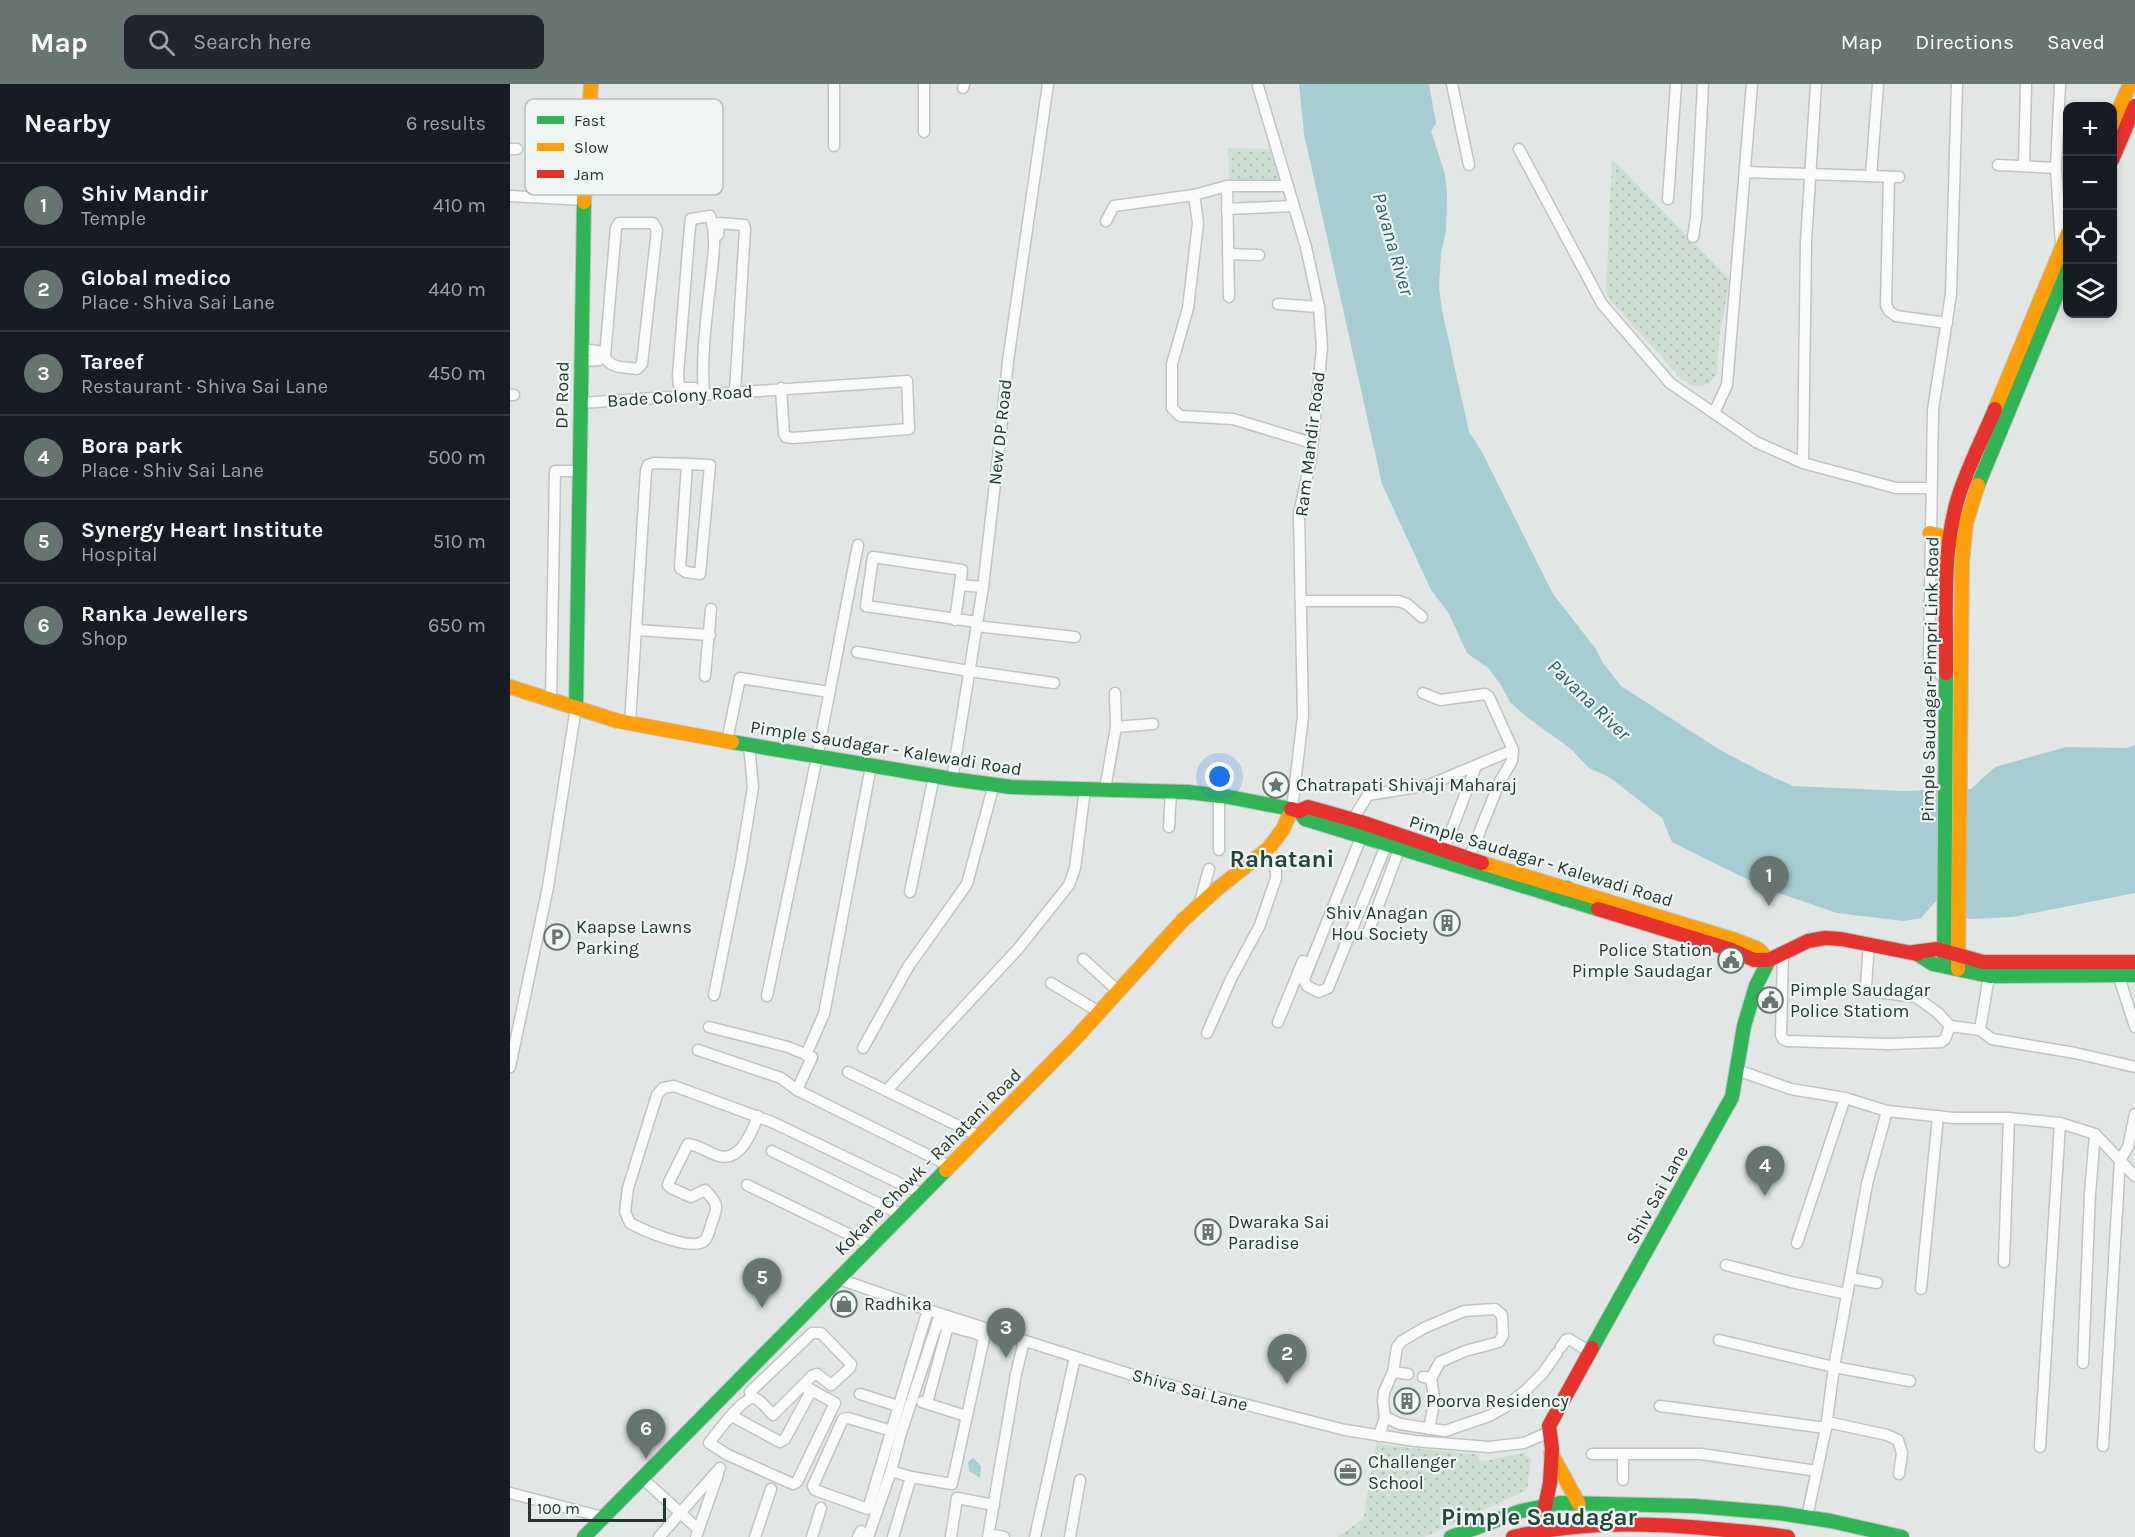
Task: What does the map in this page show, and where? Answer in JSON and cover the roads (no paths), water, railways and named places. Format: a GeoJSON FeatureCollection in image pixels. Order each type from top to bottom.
{"type":"FeatureCollection","features":[{"type":"Feature","properties":{"kind":"street","name":"DP Road"},"geometry":{"type":"LineString","coordinates":[[590,99],[591,84]]}},
{"type":"Feature","properties":{"kind":"street"},"geometry":{"type":"LineString","coordinates":[[834,84],[834,146]]}},
{"type":"Feature","properties":{"kind":"street"},"geometry":{"type":"LineString","coordinates":[[924,84],[924,132]]}},
{"type":"Feature","properties":{"kind":"street","name":"New DP Road"},"geometry":{"type":"LineString","coordinates":[[952,779],[983,587],[1008,361],[1048,84]]}},
{"type":"Feature","properties":{"kind":"street"},"geometry":{"type":"LineString","coordinates":[[1452,84],[1469,165]]}},
{"type":"Feature","properties":{"kind":"street"},"geometry":{"type":"LineString","coordinates":[[1668,199],[1676,84]]}},
{"type":"Feature","properties":{"kind":"street"},"geometry":{"type":"LineString","coordinates":[[1693,237],[1703,84]]}},
{"type":"Feature","properties":{"kind":"street"},"geometry":{"type":"LineString","coordinates":[[1714,413],[1727,385],[1752,84]]}},
{"type":"Feature","properties":{"kind":"street"},"geometry":{"type":"LineString","coordinates":[[1803,463],[1806,242],[1816,84]]}},
{"type":"Feature","properties":{"kind":"street"},"geometry":{"type":"LineString","coordinates":[[1871,176],[1878,84]]}},
{"type":"Feature","properties":{"kind":"street"},"geometry":{"type":"LineString","coordinates":[[1946,680],[1934,668],[1929,657],[1930,533],[1933,410],[1947,323],[1953,258],[1957,84]]}},
{"type":"Feature","properties":{"kind":"street"},"geometry":{"type":"LineString","coordinates":[[2024,166],[2026,84]]}},
{"type":"Feature","properties":{"kind":"street"},"geometry":{"type":"LineString","coordinates":[[2060,84],[2056,168],[2063,240]]}},
{"type":"Feature","properties":{"kind":"street"},"geometry":{"type":"LineString","coordinates":[[2117,114],[2130,84]]}},
{"type":"Feature","properties":{"kind":"street","name":"Ram Mandir Road"},"geometry":{"type":"LineString","coordinates":[[1258,86],[1306,247],[1319,307],[1322,348],[1311,458],[1299,514],[1304,716],[1295,810]]}},
{"type":"Feature","properties":{"kind":"street"},"geometry":{"type":"LineString","coordinates":[[2114,156],[2135,106]]}},
{"type":"Feature","properties":{"kind":"street"},"geometry":{"type":"LineString","coordinates":[[1520,149],[1602,304],[1670,383],[1756,442],[1803,463],[1896,488],[1931,489]]}},
{"type":"Feature","properties":{"kind":"street"},"geometry":{"type":"LineString","coordinates":[[1998,165],[2056,168]]}},
{"type":"Feature","properties":{"kind":"street"},"geometry":{"type":"LineString","coordinates":[[1744,172],[1894,177],[1886,305],[1889,311],[1896,316],[1947,323]]}},
{"type":"Feature","properties":{"kind":"street"},"geometry":{"type":"LineString","coordinates":[[1106,221],[1114,206],[1194,195],[1227,186],[1288,186]]}},
{"type":"Feature","properties":{"kind":"street"},"geometry":{"type":"LineString","coordinates":[[1227,186],[1228,297]]}},
{"type":"Feature","properties":{"kind":"street","name":"DP Road"},"geometry":{"type":"LineString","coordinates":[[576,707],[580,403],[591,356],[584,195]]}},
{"type":"Feature","properties":{"kind":"street"},"geometry":{"type":"LineString","coordinates":[[1194,195],[1198,223],[1188,308],[1172,364],[1172,408],[1180,416],[1233,419],[1312,443]]}},
{"type":"Feature","properties":{"kind":"street"},"geometry":{"type":"LineString","coordinates":[[510,196],[584,200]]}},
{"type":"Feature","properties":{"kind":"street"},"geometry":{"type":"LineString","coordinates":[[1227,209],[1294,206]]}},
{"type":"Feature","properties":{"kind":"street"},"geometry":{"type":"LineString","coordinates":[[710,216],[714,238],[707,391],[679,388],[678,375],[691,219],[710,216]]}},
{"type":"Feature","properties":{"kind":"street"},"geometry":{"type":"LineString","coordinates":[[618,223],[653,223],[657,230],[642,364],[638,369],[611,365],[591,356],[618,223]]}},
{"type":"Feature","properties":{"kind":"street"},"geometry":{"type":"LineString","coordinates":[[707,391],[719,224],[744,225],[745,229],[735,390]]}},
{"type":"Feature","properties":{"kind":"street","name":"Pimple Saudagar-Pimpri Link Road"},"geometry":{"type":"LineString","coordinates":[[1953,745],[1946,680],[1949,538],[1958,498],[2063,252]]}},
{"type":"Feature","properties":{"kind":"street"},"geometry":{"type":"LineString","coordinates":[[1228,254],[1259,255]]}},
{"type":"Feature","properties":{"kind":"street","name":"Pimple Saudagar-Pimpri Link Road"},"geometry":{"type":"LineString","coordinates":[[1952,953],[1953,745],[1966,523],[1971,503],[2063,278]]}},
{"type":"Feature","properties":{"kind":"street"},"geometry":{"type":"LineString","coordinates":[[1278,304],[1319,307]]}},
{"type":"Feature","properties":{"kind":"street","name":"Bade Colony Road"},"geometry":{"type":"LineString","coordinates":[[580,403],[707,391],[907,381],[909,429],[786,437],[781,388]]}},
{"type":"Feature","properties":{"kind":"street"},"geometry":{"type":"LineString","coordinates":[[630,723],[646,471],[648,465],[654,463],[687,464],[710,465],[700,574],[686,572],[680,568],[687,464]]}},
{"type":"Feature","properties":{"kind":"street"},"geometry":{"type":"LineString","coordinates":[[551,700],[555,471],[580,471]]}},
{"type":"Feature","properties":{"kind":"street"},"geometry":{"type":"LineString","coordinates":[[1930,533],[1964,543]]}},
{"type":"Feature","properties":{"kind":"street"},"geometry":{"type":"LineString","coordinates":[[767,996],[858,545]]}},
{"type":"Feature","properties":{"kind":"street"},"geometry":{"type":"LineString","coordinates":[[955,620],[962,570],[873,558],[866,606],[977,624],[1074,637]]}},
{"type":"Feature","properties":{"kind":"street"},"geometry":{"type":"LineString","coordinates":[[960,585],[983,587]]}},
{"type":"Feature","properties":{"kind":"street"},"geometry":{"type":"LineString","coordinates":[[1301,601],[1398,601],[1407,604],[1422,617]]}},
{"type":"Feature","properties":{"kind":"street"},"geometry":{"type":"LineString","coordinates":[[705,676],[711,609]]}},
{"type":"Feature","properties":{"kind":"street"},"geometry":{"type":"LineString","coordinates":[[637,630],[710,635]]}},
{"type":"Feature","properties":{"kind":"street"},"geometry":{"type":"LineString","coordinates":[[857,652],[1054,683]]}},
{"type":"Feature","properties":{"kind":"street"},"geometry":{"type":"LineString","coordinates":[[727,741],[740,678],[829,692]]}},
{"type":"Feature","properties":{"kind":"street","name":"Pimple Saudagar - Kalewadi Road"},"geometry":{"type":"LineString","coordinates":[[510,687],[630,723],[952,779],[994,784],[1085,789],[1171,791],[1219,795],[1295,810],[1308,807],[1394,845],[1566,894]]}},
{"type":"Feature","properties":{"kind":"street"},"geometry":{"type":"LineString","coordinates":[[1105,789],[1116,727],[1115,693]]}},
{"type":"Feature","properties":{"kind":"street"},"geometry":{"type":"LineString","coordinates":[[1423,693],[1440,700],[1485,694],[1489,697],[1513,750],[1512,761],[1500,781],[1469,858]]}},
{"type":"Feature","properties":{"kind":"street"},"geometry":{"type":"LineString","coordinates":[[510,1067],[548,887],[576,707]]}},
{"type":"Feature","properties":{"kind":"street"},"geometry":{"type":"LineString","coordinates":[[1116,727],[1154,724]]}},
{"type":"Feature","properties":{"kind":"street"},"geometry":{"type":"LineString","coordinates":[[714,994],[741,861],[753,787],[749,745]]}},
{"type":"Feature","properties":{"kind":"street"},"geometry":{"type":"LineString","coordinates":[[1394,845],[1328,988],[1319,992],[1307,986],[1304,980],[1368,795],[1429,785],[1513,750]]}},
{"type":"Feature","properties":{"kind":"street"},"geometry":{"type":"LineString","coordinates":[[806,1055],[824,1014],[871,766]]}},
{"type":"Feature","properties":{"kind":"street"},"geometry":{"type":"LineString","coordinates":[[1444,850],[1476,766]]}},
{"type":"Feature","properties":{"kind":"street"},"geometry":{"type":"LineString","coordinates":[[910,892],[934,776]]}},
{"type":"Feature","properties":{"kind":"street"},"geometry":{"type":"LineString","coordinates":[[863,1048],[908,967],[967,884],[994,784]]}},
{"type":"Feature","properties":{"kind":"street"},"geometry":{"type":"LineString","coordinates":[[887,1090],[1018,949],[1069,885],[1074,868],[1085,789]]}},
{"type":"Feature","properties":{"kind":"street"},"geometry":{"type":"LineString","coordinates":[[1169,827],[1171,791]]}},
{"type":"Feature","properties":{"kind":"street"},"geometry":{"type":"LineString","coordinates":[[1219,795],[1219,850]]}},
{"type":"Feature","properties":{"kind":"street","name":"Kokane Chowk - Rahatani Road"},"geometry":{"type":"LineString","coordinates":[[584,1537],[979,1137],[1099,1012],[1182,921],[1269,848],[1295,810]]}},
{"type":"Feature","properties":{"kind":"street"},"geometry":{"type":"LineString","coordinates":[[1278,1022],[1356,828]]}},
{"type":"Feature","properties":{"kind":"street","name":"Pimple Saudagar - Kalewadi Road"},"geometry":{"type":"LineString","coordinates":[[1356,828],[1444,850],[1754,960],[1769,960]]}},
{"type":"Feature","properties":{"kind":"street"},"geometry":{"type":"LineString","coordinates":[[1368,933],[1394,845]]}},
{"type":"Feature","properties":{"kind":"street"},"geometry":{"type":"LineString","coordinates":[[1207,1033],[1231,979],[1260,925],[1276,878],[1269,848]]}},
{"type":"Feature","properties":{"kind":"street"},"geometry":{"type":"LineString","coordinates":[[1199,905],[1209,869]]}},
{"type":"Feature","properties":{"kind":"street"},"geometry":{"type":"LineString","coordinates":[[1769,960],[1808,941],[1824,938],[1914,952],[1937,949],[1983,962],[2135,962]]}},
{"type":"Feature","properties":{"kind":"street"},"geometry":{"type":"LineString","coordinates":[[1869,944],[1866,986],[1868,991],[1916,997],[1938,1013],[1950,1026],[1980,1030],[1992,1039],[2075,1053],[2135,1067]]}},
{"type":"Feature","properties":{"kind":"street"},"geometry":{"type":"LineString","coordinates":[[1783,952],[1781,1035],[1787,1041],[1889,1044],[1941,1042],[1945,1039],[1950,1026]]}},
{"type":"Feature","properties":{"kind":"street"},"geometry":{"type":"LineString","coordinates":[[1914,952],[1933,964],[1989,976],[2135,975]]}},
{"type":"Feature","properties":{"kind":"street"},"geometry":{"type":"LineString","coordinates":[[1944,966],[1952,953]]}},
{"type":"Feature","properties":{"kind":"street"},"geometry":{"type":"LineString","coordinates":[[1952,953],[1958,969]]}},
{"type":"Feature","properties":{"kind":"street"},"geometry":{"type":"LineString","coordinates":[[1083,959],[1118,991]]}},
{"type":"Feature","properties":{"kind":"street","name":"Shiv Sai Lane"},"geometry":{"type":"LineString","coordinates":[[1542,1507],[1542,1444],[1548,1435],[1551,1422],[1732,1097],[1744,1026],[1756,986],[1769,960]]}},
{"type":"Feature","properties":{"kind":"street"},"geometry":{"type":"LineString","coordinates":[[2115,961],[2117,976],[2135,1028]]}},
{"type":"Feature","properties":{"kind":"street"},"geometry":{"type":"LineString","coordinates":[[1980,1030],[1989,976]]}},
{"type":"Feature","properties":{"kind":"street"},"geometry":{"type":"LineString","coordinates":[[1051,983],[1099,1012]]}},
{"type":"Feature","properties":{"kind":"street"},"geometry":{"type":"LineString","coordinates":[[709,1027],[788,1047],[812,1058],[797,1090]]}},
{"type":"Feature","properties":{"kind":"street"},"geometry":{"type":"LineString","coordinates":[[698,1050],[781,1077],[797,1090],[950,1166]]}},
{"type":"Feature","properties":{"kind":"street"},"geometry":{"type":"LineString","coordinates":[[1737,1070],[1791,1089],[1845,1098],[1887,1111],[2060,1122],[2095,1134],[2135,1176]]}},
{"type":"Feature","properties":{"kind":"street"},"geometry":{"type":"LineString","coordinates":[[848,1072],[979,1137]]}},
{"type":"Feature","properties":{"kind":"street"},"geometry":{"type":"LineString","coordinates":[[758,1116],[746,1143],[732,1154],[721,1157],[688,1144],[669,1182],[671,1188],[691,1197],[705,1190],[715,1202],[717,1209],[706,1239],[691,1245],[630,1223],[625,1212],[628,1188],[657,1095],[663,1088],[674,1086],[758,1116],[922,1194]]}},
{"type":"Feature","properties":{"kind":"street"},"geometry":{"type":"LineString","coordinates":[[1797,1243],[1845,1098]]}},
{"type":"Feature","properties":{"kind":"street"},"geometry":{"type":"LineString","coordinates":[[1807,1517],[1827,1425],[1834,1367],[1867,1184],[1887,1111]]}},
{"type":"Feature","properties":{"kind":"street"},"geometry":{"type":"LineString","coordinates":[[2103,1446],[2120,1160],[2128,1147],[2135,1114]]}},
{"type":"Feature","properties":{"kind":"street"},"geometry":{"type":"LineString","coordinates":[[1921,1289],[1938,1116]]}},
{"type":"Feature","properties":{"kind":"street"},"geometry":{"type":"LineString","coordinates":[[2004,1262],[2009,1118]]}},
{"type":"Feature","properties":{"kind":"street"},"geometry":{"type":"LineString","coordinates":[[2040,1447],[2060,1122]]}},
{"type":"Feature","properties":{"kind":"street"},"geometry":{"type":"LineString","coordinates":[[2083,1363],[2090,1194],[2095,1134]]}},
{"type":"Feature","properties":{"kind":"street"},"geometry":{"type":"LineString","coordinates":[[772,1151],[902,1215]]}},
{"type":"Feature","properties":{"kind":"street"},"geometry":{"type":"LineString","coordinates":[[732,1154],[735,1165]]}},
{"type":"Feature","properties":{"kind":"street"},"geometry":{"type":"LineString","coordinates":[[747,1185],[871,1245]]}},
{"type":"Feature","properties":{"kind":"street"},"geometry":{"type":"LineString","coordinates":[[1726,1265],[1847,1294]]}},
{"type":"Feature","properties":{"kind":"street"},"geometry":{"type":"LineString","coordinates":[[1850,1278],[1877,1283]]}},
{"type":"Feature","properties":{"kind":"street","name":"Shiva Sai Lane"},"geometry":{"type":"LineString","coordinates":[[839,1279],[928,1311],[942,1321],[1024,1341],[1242,1405],[1346,1430],[1415,1441],[1489,1447],[1524,1443],[1548,1435]]}},
{"type":"Feature","properties":{"kind":"street"},"geometry":{"type":"LineString","coordinates":[[1379,1436],[1385,1418],[1384,1392],[1393,1372],[1398,1347],[1402,1341],[1447,1317],[1464,1311],[1486,1308],[1499,1311],[1503,1320],[1501,1340],[1465,1351],[1440,1362],[1427,1378],[1433,1402],[1429,1429]]}},
{"type":"Feature","properties":{"kind":"street"},"geometry":{"type":"LineString","coordinates":[[892,1431],[848,1418],[843,1419],[813,1486],[814,1490],[868,1509],[892,1431],[898,1406],[928,1311]]}},
{"type":"Feature","properties":{"kind":"street"},"geometry":{"type":"LineString","coordinates":[[862,1535],[891,1471],[902,1433],[942,1321]]}},
{"type":"Feature","properties":{"kind":"street"},"geometry":{"type":"LineString","coordinates":[[927,1403],[942,1321]]}},
{"type":"Feature","properties":{"kind":"street"},"geometry":{"type":"LineString","coordinates":[[891,1471],[952,1484],[984,1338],[942,1321]]}},
{"type":"Feature","properties":{"kind":"street"},"geometry":{"type":"LineString","coordinates":[[732,1416],[780,1442],[785,1439],[807,1389],[812,1376],[817,1374],[828,1384],[835,1384],[851,1366],[819,1332],[812,1333],[750,1392],[773,1415],[807,1389]]}},
{"type":"Feature","properties":{"kind":"street"},"geometry":{"type":"LineString","coordinates":[[1385,1418],[1400,1424],[1445,1431],[1489,1416],[1505,1407],[1526,1391],[1543,1373],[1566,1340],[1569,1339],[1590,1352]]}},
{"type":"Feature","properties":{"kind":"street"},"geometry":{"type":"LineString","coordinates":[[1719,1340],[1834,1367],[1910,1381]]}},
{"type":"Feature","properties":{"kind":"street"},"geometry":{"type":"LineString","coordinates":[[1004,1537],[988,1535],[1016,1374],[1024,1341]]}},
{"type":"Feature","properties":{"kind":"street"},"geometry":{"type":"LineString","coordinates":[[1035,1537],[1075,1357]]}},
{"type":"Feature","properties":{"kind":"street"},"geometry":{"type":"LineString","coordinates":[[1393,1372],[1408,1374]]}},
{"type":"Feature","properties":{"kind":"street"},"geometry":{"type":"LineString","coordinates":[[754,1398],[740,1406],[709,1443],[728,1455],[793,1484],[797,1482],[835,1403],[807,1389]]}},
{"type":"Feature","properties":{"kind":"street"},"geometry":{"type":"LineString","coordinates":[[726,1393],[729,1404],[740,1406]]}},
{"type":"Feature","properties":{"kind":"street"},"geometry":{"type":"LineString","coordinates":[[860,1394],[898,1406]]}},
{"type":"Feature","properties":{"kind":"street"},"geometry":{"type":"LineString","coordinates":[[914,1399],[966,1416]]}},
{"type":"Feature","properties":{"kind":"street"},"geometry":{"type":"LineString","coordinates":[[1660,1406],[1827,1425],[1887,1435],[1898,1440],[1902,1453],[1899,1474]]}},
{"type":"Feature","properties":{"kind":"street"},"geometry":{"type":"LineString","coordinates":[[1534,1534],[1542,1507],[1551,1454],[1552,1444],[1548,1435]]}},
{"type":"Feature","properties":{"kind":"street"},"geometry":{"type":"LineString","coordinates":[[1551,1454],[1579,1504]]}},
{"type":"Feature","properties":{"kind":"street"},"geometry":{"type":"LineString","coordinates":[[1592,1454],[1701,1454],[1817,1471]]}},
{"type":"Feature","properties":{"kind":"street"},"geometry":{"type":"LineString","coordinates":[[1623,1455],[1623,1480]]}},
{"type":"Feature","properties":{"kind":"street"},"geometry":{"type":"LineString","coordinates":[[658,1537],[720,1468],[697,1533]]}},
{"type":"Feature","properties":{"kind":"street"},"geometry":{"type":"LineString","coordinates":[[892,1537],[911,1477]]}},
{"type":"Feature","properties":{"kind":"street"},"geometry":{"type":"LineString","coordinates":[[642,1478],[681,1513],[697,1533]]}},
{"type":"Feature","properties":{"kind":"street"},"geometry":{"type":"LineString","coordinates":[[1070,1537],[1080,1480]]}},
{"type":"Feature","properties":{"kind":"street"},"geometry":{"type":"LineString","coordinates":[[755,1537],[771,1489]]}},
{"type":"Feature","properties":{"kind":"street"},"geometry":{"type":"LineString","coordinates":[[510,1493],[603,1517]]}},
{"type":"Feature","properties":{"kind":"street"},"geometry":{"type":"LineString","coordinates":[[951,1537],[957,1498],[994,1504]]}},
{"type":"Feature","properties":{"kind":"street"},"geometry":{"type":"LineString","coordinates":[[1451,1537],[1490,1521],[1560,1503],[1695,1506],[1807,1517],[1902,1537]]}},
{"type":"Feature","properties":{"kind":"street"},"geometry":{"type":"LineString","coordinates":[[812,1537],[821,1508]]}},
{"type":"Feature","properties":{"kind":"street"},"geometry":{"type":"LineString","coordinates":[[1513,1537],[1590,1527],[1638,1526],[1693,1527],[1788,1537]]}},
{"type":"Feature","properties":{"kind":"water","name":"Pavana River"},"geometry":{"type":"Polygon","coordinates":[[[1299,84],[1429,84],[1436,123],[1431,131],[1445,174],[1447,194],[1446,231],[1441,253],[1439,287],[1469,432],[1481,450],[1553,594],[1596,649],[1603,663],[1621,686],[1720,750],[1793,786],[1903,791],[1971,789],[1995,767],[2066,747],[2127,748],[2135,745],[2135,893],[2013,917],[1971,919],[1957,916],[1937,900],[1921,918],[1904,921],[1837,913],[1767,889],[1672,842],[1662,818],[1609,777],[1589,768],[1571,749],[1510,702],[1488,668],[1467,653],[1448,612],[1431,590],[1382,484],[1304,134],[1299,84]]]}},
{"type":"Feature","properties":{"kind":"water"},"geometry":{"type":"Polygon","coordinates":[[[973,1458],[981,1466],[980,1478],[969,1471],[968,1462],[973,1458]]]}},
{"type":"Feature","properties":{"kind":"place","name":"Chatrapati Shivaji Maharaj"},"geometry":{"type":"Point","coordinates":[1276,785]}},
{"type":"Feature","properties":{"kind":"place","name":"Shiv Mandir"},"geometry":{"type":"Point","coordinates":[1769,906]}},
{"type":"Feature","properties":{"kind":"place","name":"Shiv Anagan Hou Society"},"geometry":{"type":"Point","coordinates":[1447,923]}},
{"type":"Feature","properties":{"kind":"place","name":"Kaapse Lawns Parking"},"geometry":{"type":"Point","coordinates":[557,937]}},
{"type":"Feature","properties":{"kind":"place","name":"Police Station Pimple Saudagar"},"geometry":{"type":"Point","coordinates":[1731,960]}},
{"type":"Feature","properties":{"kind":"place","name":"Pimple Saudagar Police Statiom"},"geometry":{"type":"Point","coordinates":[1770,1000]}},
{"type":"Feature","properties":{"kind":"place","name":"Bora park"},"geometry":{"type":"Point","coordinates":[1765,1196]}},
{"type":"Feature","properties":{"kind":"place","name":"Dwaraka Sai Paradise"},"geometry":{"type":"Point","coordinates":[1208,1232]}},
{"type":"Feature","properties":{"kind":"place","name":"Radhika"},"geometry":{"type":"Point","coordinates":[844,1304]}},
{"type":"Feature","properties":{"kind":"place","name":"Synergy Heart Institute"},"geometry":{"type":"Point","coordinates":[762,1308]}},
{"type":"Feature","properties":{"kind":"place","name":"Tareef"},"geometry":{"type":"Point","coordinates":[1006,1358]}},
{"type":"Feature","properties":{"kind":"place","name":"Global medico"},"geometry":{"type":"Point","coordinates":[1287,1384]}},
{"type":"Feature","properties":{"kind":"place","name":"Poorva Residency"},"geometry":{"type":"Point","coordinates":[1407,1401]}},
{"type":"Feature","properties":{"kind":"place","name":"Ranka Jewellers"},"geometry":{"type":"Point","coordinates":[646,1459]}},
{"type":"Feature","properties":{"kind":"place","name":"Challenger School"},"geometry":{"type":"Point","coordinates":[1348,1472]}},
{"type":"Feature","properties":{"kind":"district","name":"Rahatani"},"geometry":{"type":"Point","coordinates":[1282,859]}},
{"type":"Feature","properties":{"kind":"district","name":"Pimple Saudagar"},"geometry":{"type":"Point","coordinates":[1539,1517]}}]}
